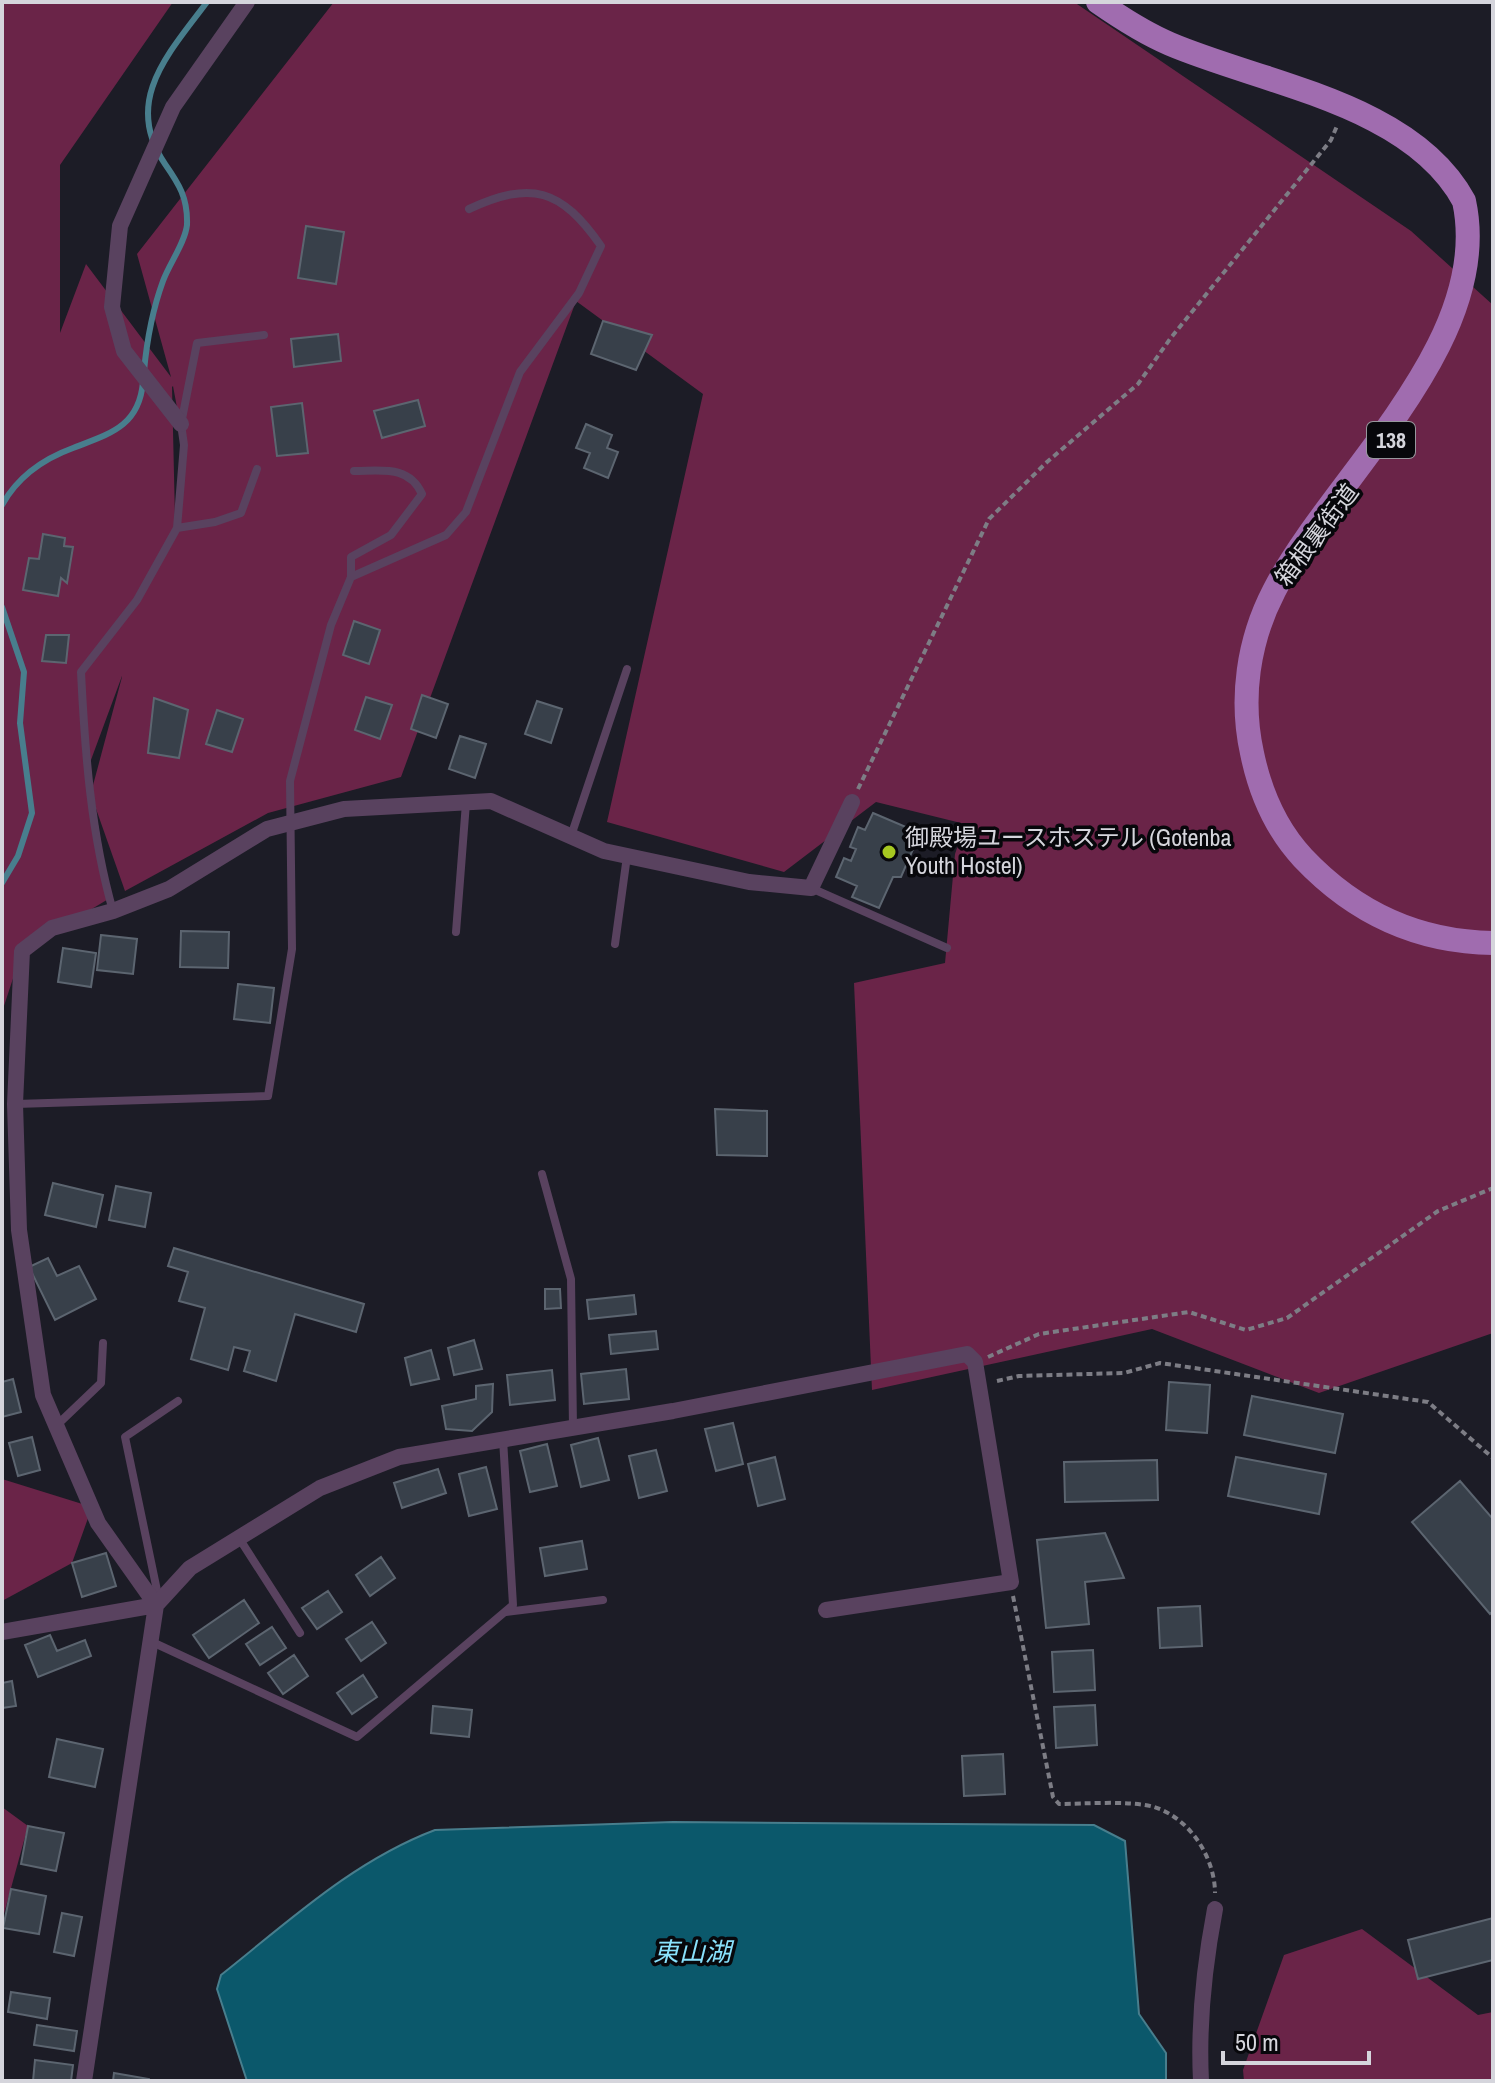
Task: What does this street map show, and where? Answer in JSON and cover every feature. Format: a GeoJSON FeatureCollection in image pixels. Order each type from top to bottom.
{"type":"FeatureCollection","features":[{"type":"Feature","properties":{"kind":"highway","name":"箱根裏街道"},"geometry":{"type":"LineString","coordinates":[[1098,2],[1129,23],[1171,44],[1345,107],[1424,150],[1447,175],[1466,203],[1477,236],[1481,270],[1476,303],[1464,336],[1422,402],[1275,589],[1260,623],[1250,659],[1247,733],[1256,772],[1270,809],[1290,844],[1317,874],[1384,921],[1423,936],[1461,943],[1493,943]]}},
{"type":"Feature","properties":{"kind":"street"},"geometry":{"type":"LineString","coordinates":[[181,424],[124,351],[112,307],[120,226],[170,115],[247,2]]}},
{"type":"Feature","properties":{"kind":"street"},"geometry":{"type":"LineString","coordinates":[[158,1603],[98,1523],[43,1395],[19,1230],[15,1104],[22,951],[52,928],[113,911],[169,889],[267,829],[344,809],[491,801],[604,851],[749,882],[811,888],[852,802]]}},
{"type":"Feature","properties":{"kind":"street"},"geometry":{"type":"LineString","coordinates":[[84,2081],[149,1640],[158,1603],[190,1568],[320,1488],[399,1457],[573,1428],[967,1354],[975,1362],[1011,1582],[826,1610]]}},
{"type":"Feature","properties":{"kind":"street"},"geometry":{"type":"LineString","coordinates":[[2,1632],[158,1603]]}},
{"type":"Feature","properties":{"kind":"street"},"geometry":{"type":"LineString","coordinates":[[1201,2081],[1199,2030],[1202,1985],[1215,1909]]}},
{"type":"Feature","properties":{"kind":"lane"},"geometry":{"type":"LineString","coordinates":[[351,577],[446,535],[466,512],[520,372],[579,293],[601,246],[578,212],[528,190],[502,194],[469,209]]}},
{"type":"Feature","properties":{"kind":"lane"},"geometry":{"type":"LineString","coordinates":[[113,911],[100,863],[85,743],[81,672],[137,600],[177,528],[184,445],[181,424],[197,343],[264,335]]}},
{"type":"Feature","properties":{"kind":"lane"},"geometry":{"type":"LineString","coordinates":[[177,528],[215,522],[241,513],[257,469]]}},
{"type":"Feature","properties":{"kind":"lane"},"geometry":{"type":"LineString","coordinates":[[15,1104],[268,1096],[292,949],[290,781],[331,625],[351,577],[351,557],[391,535],[422,494],[416,482],[400,471],[354,471]]}},
{"type":"Feature","properties":{"kind":"lane"},"geometry":{"type":"LineString","coordinates":[[571,836],[627,669]]}},
{"type":"Feature","properties":{"kind":"lane"},"geometry":{"type":"LineString","coordinates":[[456,932],[466,803]]}},
{"type":"Feature","properties":{"kind":"lane"},"geometry":{"type":"LineString","coordinates":[[615,944],[627,856]]}},
{"type":"Feature","properties":{"kind":"lane"},"geometry":{"type":"LineString","coordinates":[[811,888],[947,948]]}},
{"type":"Feature","properties":{"kind":"lane"},"geometry":{"type":"LineString","coordinates":[[542,1174],[571,1279],[573,1428]]}},
{"type":"Feature","properties":{"kind":"lane"},"geometry":{"type":"LineString","coordinates":[[56,1426],[101,1383],[103,1343]]}},
{"type":"Feature","properties":{"kind":"lane"},"geometry":{"type":"LineString","coordinates":[[158,1603],[125,1437],[178,1401]]}},
{"type":"Feature","properties":{"kind":"lane"},"geometry":{"type":"LineString","coordinates":[[149,1640],[357,1737],[513,1605],[503,1439]]}},
{"type":"Feature","properties":{"kind":"lane"},"geometry":{"type":"LineString","coordinates":[[239,1538],[300,1633]]}},
{"type":"Feature","properties":{"kind":"lane"},"geometry":{"type":"LineString","coordinates":[[505,1612],[603,1600]]}},
{"type":"Feature","properties":{"kind":"path"},"geometry":{"type":"LineString","coordinates":[[852,802],[989,519],[1047,462],[1138,384],[1170,339],[1331,140],[1345,107]]}},
{"type":"Feature","properties":{"kind":"path"},"geometry":{"type":"LineString","coordinates":[[975,1362],[1039,1334],[1189,1312],[1246,1330],[1287,1318],[1438,1211],[1493,1188]]}},
{"type":"Feature","properties":{"kind":"path"},"geometry":{"type":"LineString","coordinates":[[979,1386],[1019,1376],[1124,1373],[1160,1363],[1428,1402],[1493,1458]]}},
{"type":"Feature","properties":{"kind":"path"},"geometry":{"type":"LineString","coordinates":[[1011,1582],[1053,1797],[1059,1804],[1154,1807],[1188,1827],[1215,1870],[1215,1909]]}},
{"type":"Feature","properties":{"kind":"shaded area"},"geometry":{"type":"Polygon","coordinates":[[[2,2],[173,2],[60,165],[60,333],[86,264],[171,377],[137,254],[334,2],[1074,2],[1411,231],[1493,305],[1493,1333],[1319,1393],[1152,1329],[872,1390],[854,983],[945,963],[955,854],[965,824],[876,802],[784,872],[607,822],[703,394],[576,301],[401,777],[268,813],[125,891],[95,806],[110,898],[22,951],[2,1012],[2,2]],[[172,387],[175,518],[184,445],[172,387]],[[122,677],[88,768],[92,789],[122,677]]]}},
{"type":"Feature","properties":{"kind":"shaded area"},"geometry":{"type":"Polygon","coordinates":[[[2,1479],[92,1507],[72,1563],[2,1601],[2,1479]]]}},
{"type":"Feature","properties":{"kind":"shaded area"},"geometry":{"type":"Polygon","coordinates":[[[2,1807],[28,1826],[2,1921],[2,1807]]]}},
{"type":"Feature","properties":{"kind":"shaded area"},"geometry":{"type":"Polygon","coordinates":[[[1362,1929],[1478,2015],[1493,2012],[1493,2081],[1244,2081],[1243,2070],[1284,1955],[1362,1929]]]}},
{"type":"Feature","properties":{"kind":"water","name":"東山湖"},"geometry":{"type":"Polygon","coordinates":[[[673,1822],[1094,1825],[1125,1841],[1139,2014],[1166,2053],[1166,2081],[247,2081],[217,1989],[221,1975],[322,1894],[376,1858],[435,1830],[673,1822]]]}},
{"type":"Feature","properties":{"kind":"building"},"geometry":{"type":"Polygon","coordinates":[[[306,226],[344,232],[336,284],[298,278],[306,226]]]}},
{"type":"Feature","properties":{"kind":"building"},"geometry":{"type":"Polygon","coordinates":[[[603,321],[652,335],[636,370],[591,354],[603,321]]]}},
{"type":"Feature","properties":{"kind":"building"},"geometry":{"type":"Polygon","coordinates":[[[338,334],[341,361],[294,367],[291,339],[338,334]]]}},
{"type":"Feature","properties":{"kind":"building"},"geometry":{"type":"Polygon","coordinates":[[[418,400],[425,426],[382,438],[374,411],[418,400]]]}},
{"type":"Feature","properties":{"kind":"building"},"geometry":{"type":"Polygon","coordinates":[[[302,403],[308,453],[277,456],[271,407],[302,403]]]}},
{"type":"Feature","properties":{"kind":"building"},"geometry":{"type":"Polygon","coordinates":[[[586,424],[612,435],[607,448],[618,452],[608,478],[584,468],[590,453],[576,448],[586,424]]]}},
{"type":"Feature","properties":{"kind":"building"},"geometry":{"type":"Polygon","coordinates":[[[43,534],[65,538],[64,546],[73,547],[67,583],[61,578],[58,596],[23,590],[29,558],[39,559],[43,534]]]}},
{"type":"Feature","properties":{"kind":"building"},"geometry":{"type":"Polygon","coordinates":[[[354,621],[380,630],[369,664],[343,655],[354,621]]]}},
{"type":"Feature","properties":{"kind":"building"},"geometry":{"type":"Polygon","coordinates":[[[46,635],[69,635],[66,663],[42,661],[46,635]]]}},
{"type":"Feature","properties":{"kind":"building"},"geometry":{"type":"Polygon","coordinates":[[[422,695],[448,704],[436,738],[411,729],[422,695]]]}},
{"type":"Feature","properties":{"kind":"building"},"geometry":{"type":"Polygon","coordinates":[[[366,697],[392,705],[380,739],[355,730],[366,697]]]}},
{"type":"Feature","properties":{"kind":"building"},"geometry":{"type":"Polygon","coordinates":[[[154,698],[188,710],[179,758],[148,753],[154,698]]]}},
{"type":"Feature","properties":{"kind":"building"},"geometry":{"type":"Polygon","coordinates":[[[537,701],[562,709],[551,743],[525,734],[537,701]]]}},
{"type":"Feature","properties":{"kind":"building"},"geometry":{"type":"Polygon","coordinates":[[[217,710],[243,719],[232,752],[206,744],[217,710]]]}},
{"type":"Feature","properties":{"kind":"building"},"geometry":{"type":"Polygon","coordinates":[[[460,736],[486,744],[475,778],[449,769],[460,736]]]}},
{"type":"Feature","properties":{"kind":"building"},"geometry":{"type":"Polygon","coordinates":[[[873,813],[920,833],[901,877],[893,877],[879,908],[852,897],[857,886],[836,877],[844,858],[851,861],[856,849],[850,847],[858,827],[865,830],[873,813]]]}},
{"type":"Feature","properties":{"kind":"building"},"geometry":{"type":"Polygon","coordinates":[[[181,931],[229,932],[228,968],[180,967],[181,931]]]}},
{"type":"Feature","properties":{"kind":"building"},"geometry":{"type":"Polygon","coordinates":[[[101,935],[137,939],[133,974],[97,970],[101,935]]]}},
{"type":"Feature","properties":{"kind":"building"},"geometry":{"type":"Polygon","coordinates":[[[63,948],[96,953],[91,987],[58,982],[63,948]]]}},
{"type":"Feature","properties":{"kind":"building"},"geometry":{"type":"Polygon","coordinates":[[[238,984],[274,988],[270,1023],[234,1019],[238,984]]]}},
{"type":"Feature","properties":{"kind":"building"},"geometry":{"type":"Polygon","coordinates":[[[715,1109],[767,1111],[767,1156],[717,1155],[715,1109]]]}},
{"type":"Feature","properties":{"kind":"building"},"geometry":{"type":"Polygon","coordinates":[[[53,1183],[103,1195],[96,1227],[45,1215],[53,1183]]]}},
{"type":"Feature","properties":{"kind":"building"},"geometry":{"type":"Polygon","coordinates":[[[116,1186],[151,1193],[145,1227],[109,1220],[116,1186]]]}},
{"type":"Feature","properties":{"kind":"building"},"geometry":{"type":"Polygon","coordinates":[[[174,1248],[364,1304],[356,1332],[295,1314],[276,1381],[244,1371],[250,1351],[234,1347],[228,1370],[191,1359],[205,1308],[179,1301],[188,1272],[168,1266],[174,1248]]]}},
{"type":"Feature","properties":{"kind":"building"},"geometry":{"type":"Polygon","coordinates":[[[48,1258],[57,1276],[79,1266],[96,1299],[55,1320],[29,1267],[48,1258]]]}},
{"type":"Feature","properties":{"kind":"building"},"geometry":{"type":"Polygon","coordinates":[[[545,1289],[560,1289],[561,1308],[545,1309],[545,1289]]]}},
{"type":"Feature","properties":{"kind":"building"},"geometry":{"type":"Polygon","coordinates":[[[634,1295],[636,1314],[589,1319],[587,1300],[634,1295]]]}},
{"type":"Feature","properties":{"kind":"building"},"geometry":{"type":"Polygon","coordinates":[[[656,1331],[658,1349],[611,1354],[609,1335],[656,1331]]]}},
{"type":"Feature","properties":{"kind":"building"},"geometry":{"type":"Polygon","coordinates":[[[474,1340],[482,1369],[454,1375],[448,1348],[474,1340]]]}},
{"type":"Feature","properties":{"kind":"building"},"geometry":{"type":"Polygon","coordinates":[[[431,1350],[439,1379],[411,1385],[405,1358],[431,1350]]]}},
{"type":"Feature","properties":{"kind":"building"},"geometry":{"type":"Polygon","coordinates":[[[626,1369],[629,1399],[584,1404],[581,1374],[626,1369]]]}},
{"type":"Feature","properties":{"kind":"building"},"geometry":{"type":"Polygon","coordinates":[[[552,1370],[555,1400],[510,1405],[507,1375],[552,1370]]]}},
{"type":"Feature","properties":{"kind":"building"},"geometry":{"type":"Polygon","coordinates":[[[13,1379],[21,1412],[2,1417],[2,1382],[13,1379]]]}},
{"type":"Feature","properties":{"kind":"building"},"geometry":{"type":"Polygon","coordinates":[[[1169,1382],[1210,1385],[1207,1433],[1166,1430],[1169,1382]]]}},
{"type":"Feature","properties":{"kind":"building"},"geometry":{"type":"Polygon","coordinates":[[[493,1384],[492,1412],[472,1431],[446,1429],[442,1406],[476,1399],[476,1386],[493,1384]]]}},
{"type":"Feature","properties":{"kind":"building"},"geometry":{"type":"Polygon","coordinates":[[[1252,1396],[1343,1414],[1335,1453],[1244,1435],[1252,1396]]]}},
{"type":"Feature","properties":{"kind":"building"},"geometry":{"type":"Polygon","coordinates":[[[733,1423],[743,1464],[716,1471],[705,1429],[733,1423]]]}},
{"type":"Feature","properties":{"kind":"building"},"geometry":{"type":"Polygon","coordinates":[[[32,1437],[40,1470],[18,1476],[9,1443],[32,1437]]]}},
{"type":"Feature","properties":{"kind":"building"},"geometry":{"type":"Polygon","coordinates":[[[598,1438],[609,1480],[581,1487],[571,1445],[598,1438]]]}},
{"type":"Feature","properties":{"kind":"building"},"geometry":{"type":"Polygon","coordinates":[[[547,1444],[557,1486],[530,1492],[520,1451],[547,1444]]]}},
{"type":"Feature","properties":{"kind":"building"},"geometry":{"type":"Polygon","coordinates":[[[656,1450],[667,1491],[639,1498],[629,1456],[656,1450]]]}},
{"type":"Feature","properties":{"kind":"building"},"geometry":{"type":"Polygon","coordinates":[[[775,1457],[785,1499],[758,1506],[748,1464],[775,1457]]]}},
{"type":"Feature","properties":{"kind":"building"},"geometry":{"type":"Polygon","coordinates":[[[1236,1457],[1326,1474],[1319,1514],[1228,1496],[1236,1457]]]}},
{"type":"Feature","properties":{"kind":"building"},"geometry":{"type":"Polygon","coordinates":[[[1157,1460],[1158,1500],[1065,1502],[1064,1462],[1157,1460]]]}},
{"type":"Feature","properties":{"kind":"building"},"geometry":{"type":"Polygon","coordinates":[[[486,1467],[497,1509],[469,1516],[459,1474],[486,1467]]]}},
{"type":"Feature","properties":{"kind":"building"},"geometry":{"type":"Polygon","coordinates":[[[438,1469],[446,1493],[402,1508],[394,1483],[438,1469]]]}},
{"type":"Feature","properties":{"kind":"building"},"geometry":{"type":"Polygon","coordinates":[[[1460,1481],[1493,1519],[1493,1611],[1490,1614],[1412,1522],[1460,1481]]]}},
{"type":"Feature","properties":{"kind":"building"},"geometry":{"type":"Polygon","coordinates":[[[1105,1533],[1124,1578],[1085,1582],[1089,1624],[1046,1628],[1037,1540],[1105,1533]]]}},
{"type":"Feature","properties":{"kind":"building"},"geometry":{"type":"Polygon","coordinates":[[[582,1541],[587,1569],[545,1576],[540,1548],[582,1541]]]}},
{"type":"Feature","properties":{"kind":"building"},"geometry":{"type":"Polygon","coordinates":[[[106,1553],[116,1586],[82,1597],[72,1563],[106,1553]]]}},
{"type":"Feature","properties":{"kind":"building"},"geometry":{"type":"Polygon","coordinates":[[[381,1557],[395,1578],[370,1596],[356,1575],[381,1557]]]}},
{"type":"Feature","properties":{"kind":"building"},"geometry":{"type":"Polygon","coordinates":[[[328,1591],[342,1612],[317,1629],[302,1608],[328,1591]]]}},
{"type":"Feature","properties":{"kind":"building"},"geometry":{"type":"Polygon","coordinates":[[[244,1600],[259,1623],[209,1658],[193,1635],[244,1600]]]}},
{"type":"Feature","properties":{"kind":"building"},"geometry":{"type":"Polygon","coordinates":[[[1200,1606],[1202,1646],[1160,1648],[1158,1608],[1200,1606]]]}},
{"type":"Feature","properties":{"kind":"building"},"geometry":{"type":"Polygon","coordinates":[[[372,1622],[386,1643],[361,1661],[346,1639],[372,1622]]]}},
{"type":"Feature","properties":{"kind":"building"},"geometry":{"type":"Polygon","coordinates":[[[272,1627],[286,1648],[260,1665],[246,1644],[272,1627]]]}},
{"type":"Feature","properties":{"kind":"building"},"geometry":{"type":"Polygon","coordinates":[[[50,1635],[57,1651],[85,1640],[91,1656],[38,1677],[25,1645],[50,1635]]]}},
{"type":"Feature","properties":{"kind":"building"},"geometry":{"type":"Polygon","coordinates":[[[1093,1650],[1095,1690],[1054,1692],[1052,1652],[1093,1650]]]}},
{"type":"Feature","properties":{"kind":"building"},"geometry":{"type":"Polygon","coordinates":[[[294,1655],[308,1676],[283,1694],[268,1673],[294,1655]]]}},
{"type":"Feature","properties":{"kind":"building"},"geometry":{"type":"Polygon","coordinates":[[[363,1675],[377,1697],[352,1714],[337,1693],[363,1675]]]}},
{"type":"Feature","properties":{"kind":"building"},"geometry":{"type":"Polygon","coordinates":[[[12,1681],[16,1706],[2,1708],[2,1683],[12,1681]]]}},
{"type":"Feature","properties":{"kind":"building"},"geometry":{"type":"Polygon","coordinates":[[[1095,1705],[1097,1745],[1056,1748],[1054,1707],[1095,1705]]]}},
{"type":"Feature","properties":{"kind":"building"},"geometry":{"type":"Polygon","coordinates":[[[433,1706],[472,1710],[469,1737],[431,1733],[433,1706]]]}},
{"type":"Feature","properties":{"kind":"building"},"geometry":{"type":"Polygon","coordinates":[[[57,1739],[103,1749],[95,1787],[49,1777],[57,1739]]]}},
{"type":"Feature","properties":{"kind":"building"},"geometry":{"type":"Polygon","coordinates":[[[1003,1754],[1005,1794],[964,1796],[962,1756],[1003,1754]]]}},
{"type":"Feature","properties":{"kind":"building"},"geometry":{"type":"Polygon","coordinates":[[[28,1826],[64,1833],[56,1871],[21,1864],[28,1826]]]}},
{"type":"Feature","properties":{"kind":"building"},"geometry":{"type":"Polygon","coordinates":[[[11,1889],[46,1896],[39,1934],[3,1928],[11,1889]]]}},
{"type":"Feature","properties":{"kind":"building"},"geometry":{"type":"Polygon","coordinates":[[[62,1913],[82,1917],[74,1956],[54,1952],[62,1913]]]}},
{"type":"Feature","properties":{"kind":"building"},"geometry":{"type":"Polygon","coordinates":[[[1493,1918],[1493,1960],[1418,1979],[1408,1940],[1493,1918]]]}},
{"type":"Feature","properties":{"kind":"building"},"geometry":{"type":"Polygon","coordinates":[[[11,1992],[50,1998],[47,2019],[8,2012],[11,1992]]]}},
{"type":"Feature","properties":{"kind":"building"},"geometry":{"type":"Polygon","coordinates":[[[37,2025],[77,2031],[74,2051],[34,2045],[37,2025]]]}},
{"type":"Feature","properties":{"kind":"building"},"geometry":{"type":"Polygon","coordinates":[[[35,2060],[73,2065],[71,2081],[33,2081],[35,2060]]]}},
{"type":"Feature","properties":{"kind":"building"},"geometry":{"type":"Polygon","coordinates":[[[114,2073],[149,2079],[149,2081],[113,2081],[114,2073]]]}},
{"type":"Feature","properties":{"kind":"waterway"},"geometry":{"type":"LineString","coordinates":[[144,371],[156,303],[187,225],[182,192],[153,141],[148,119],[149,99],[166,59],[207,2]]}},
{"type":"Feature","properties":{"kind":"waterway"},"geometry":{"type":"LineString","coordinates":[[2,505],[15,486],[41,464],[120,427],[135,409],[143,382]]}},
{"type":"Feature","properties":{"kind":"waterway"},"geometry":{"type":"LineString","coordinates":[[2,607],[24,672],[20,723],[32,813],[18,856],[2,883]]}},
{"type":"Feature","properties":{"kind":"place","name":"御殿場ユースホステル (Gotenba Youth Hostel)"},"geometry":{"type":"Point","coordinates":[889,852]}}]}
